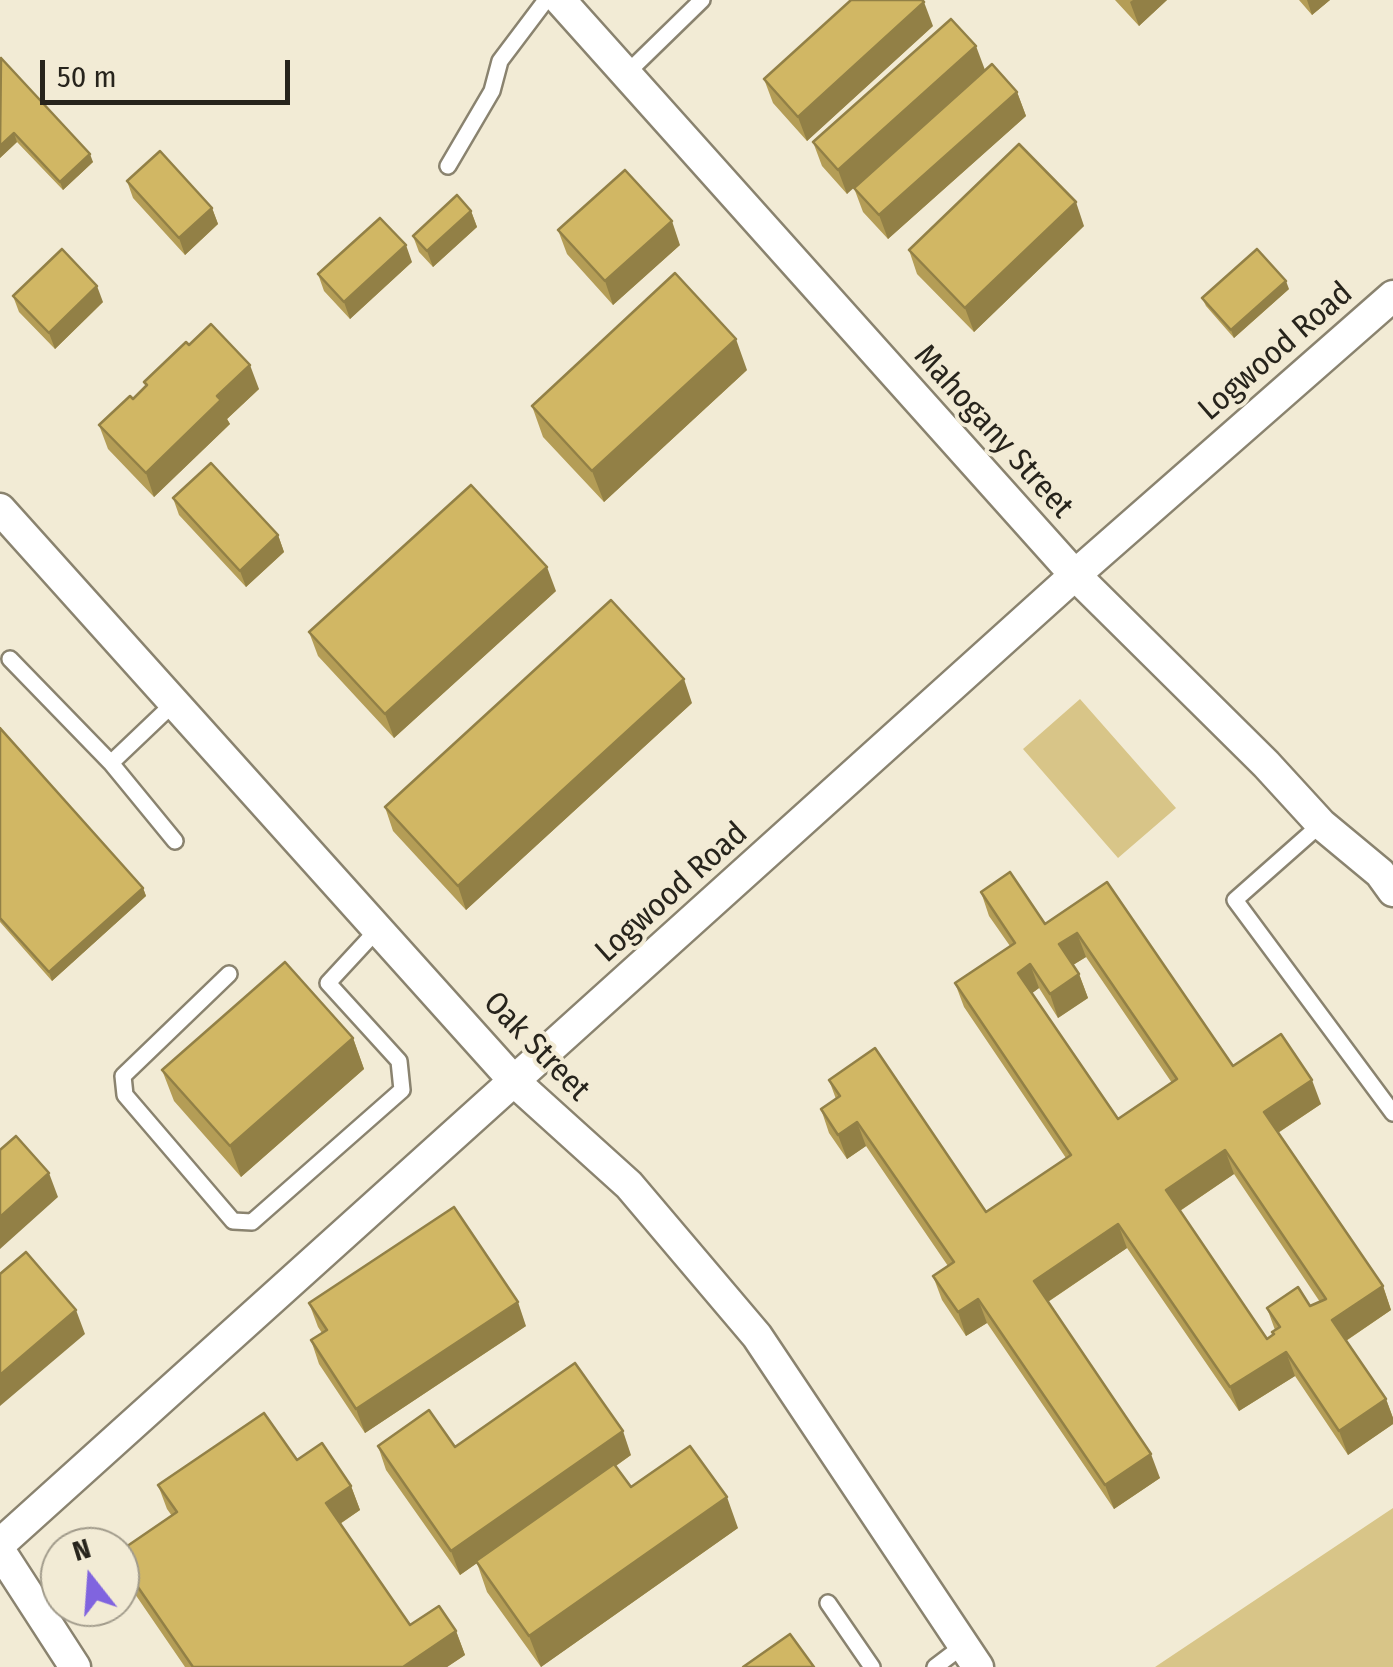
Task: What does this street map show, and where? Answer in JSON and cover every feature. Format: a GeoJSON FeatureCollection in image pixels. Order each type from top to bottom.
{"type":"FeatureCollection","features":[{"type":"Feature","properties":{"kind":"street","name":"Mahogany Street"},"geometry":{"type":"LineString","coordinates":[[560,0],[1075,575],[1322,824],[1380,873],[1393,892]]}},
{"type":"Feature","properties":{"kind":"street","name":"Logwood Road"},"geometry":{"type":"LineString","coordinates":[[0,1547],[306,1265],[516,1082],[1075,575],[1393,296]]}},
{"type":"Feature","properties":{"kind":"street","name":"Oak Street"},"geometry":{"type":"LineString","coordinates":[[0,509],[516,1082],[629,1186],[757,1336],[971,1656]]}},
{"type":"Feature","properties":{"kind":"street"},"geometry":{"type":"LineString","coordinates":[[0,1547],[75,1667]]}},
{"type":"Feature","properties":{"kind":"lane"},"geometry":{"type":"LineString","coordinates":[[448,166],[492,92],[500,61],[546,0]]}},
{"type":"Feature","properties":{"kind":"lane"},"geometry":{"type":"LineString","coordinates":[[626,74],[702,0]]}},
{"type":"Feature","properties":{"kind":"lane"},"geometry":{"type":"LineString","coordinates":[[10,659],[111,763],[175,841]]}},
{"type":"Feature","properties":{"kind":"lane"},"geometry":{"type":"LineString","coordinates":[[111,763],[174,703]]}},
{"type":"Feature","properties":{"kind":"lane"},"geometry":{"type":"LineString","coordinates":[[1322,824],[1235,900],[1393,1113]]}},
{"type":"Feature","properties":{"kind":"lane"},"geometry":{"type":"LineString","coordinates":[[229,974],[124,1076],[125,1095],[233,1221],[252,1222],[402,1090],[399,1061],[328,983],[378,929]]}},
{"type":"Feature","properties":{"kind":"lane"},"geometry":{"type":"LineString","coordinates":[[828,1603],[872,1667]]}},
{"type":"Feature","properties":{"kind":"lane"},"geometry":{"type":"LineString","coordinates":[[934,1667],[971,1656]]}},
{"type":"Feature","properties":{"kind":"shaded area"},"geometry":{"type":"Polygon","coordinates":[[[1080,699],[1176,808],[1118,858],[1023,749],[1080,699]]]}},
{"type":"Feature","properties":{"kind":"shaded area"},"geometry":{"type":"Polygon","coordinates":[[[1393,1508],[1393,1667],[1155,1667],[1393,1508]]]}},
{"type":"Feature","properties":{"kind":"building"},"geometry":{"type":"Polygon","coordinates":[[[851,0],[924,2],[798,117],[764,79],[851,0]]]}},
{"type":"Feature","properties":{"kind":"building"},"geometry":{"type":"Polygon","coordinates":[[[951,19],[976,46],[838,170],[813,142],[951,19]]]}},
{"type":"Feature","properties":{"kind":"building"},"geometry":{"type":"Polygon","coordinates":[[[1,58],[90,154],[60,182],[14,133],[0,146],[1,58]]]}},
{"type":"Feature","properties":{"kind":"building"},"geometry":{"type":"Polygon","coordinates":[[[992,64],[1017,92],[879,215],[854,188],[992,64]]]}},
{"type":"Feature","properties":{"kind":"building"},"geometry":{"type":"Polygon","coordinates":[[[1019,144],[1076,202],[965,308],[909,250],[1019,144]]]}},
{"type":"Feature","properties":{"kind":"building"},"geometry":{"type":"Polygon","coordinates":[[[160,151],[212,208],[179,238],[127,181],[160,151]]]}},
{"type":"Feature","properties":{"kind":"building"},"geometry":{"type":"Polygon","coordinates":[[[625,170],[672,221],[605,281],[558,230],[625,170]]]}},
{"type":"Feature","properties":{"kind":"building"},"geometry":{"type":"Polygon","coordinates":[[[457,195],[471,211],[427,251],[413,236],[457,195]]]}},
{"type":"Feature","properties":{"kind":"building"},"geometry":{"type":"Polygon","coordinates":[[[380,218],[406,245],[344,302],[318,274],[380,218]]]}},
{"type":"Feature","properties":{"kind":"building"},"geometry":{"type":"Polygon","coordinates":[[[62,249],[97,286],[49,333],[13,296],[62,249]]]}},
{"type":"Feature","properties":{"kind":"building"},"geometry":{"type":"Polygon","coordinates":[[[1257,249],[1286,281],[1231,330],[1202,298],[1257,249]]]}},
{"type":"Feature","properties":{"kind":"building"},"geometry":{"type":"Polygon","coordinates":[[[675,273],[736,339],[592,471],[532,406],[675,273]]]}},
{"type":"Feature","properties":{"kind":"building"},"geometry":{"type":"Polygon","coordinates":[[[211,324],[250,365],[217,396],[221,400],[146,473],[99,425],[130,396],[133,399],[147,385],[144,382],[211,324]]]}},
{"type":"Feature","properties":{"kind":"building"},"geometry":{"type":"Polygon","coordinates":[[[211,463],[278,535],[240,571],[173,498],[211,463]]]}},
{"type":"Feature","properties":{"kind":"building"},"geometry":{"type":"Polygon","coordinates":[[[471,485],[547,567],[385,714],[309,632],[471,485]]]}},
{"type":"Feature","properties":{"kind":"building"},"geometry":{"type":"Polygon","coordinates":[[[611,600],[684,679],[458,886],[385,807],[611,600]]]}},
{"type":"Feature","properties":{"kind":"building"},"geometry":{"type":"Polygon","coordinates":[[[0,728],[143,888],[49,972],[0,918],[0,728]]]}},
{"type":"Feature","properties":{"kind":"building"},"geometry":{"type":"Polygon","coordinates":[[[1010,872],[1045,924],[1107,882],[1233,1066],[1281,1034],[1312,1080],[1264,1112],[1383,1286],[1332,1320],[1386,1399],[1339,1431],[1286,1352],[1230,1387],[1118,1224],[1034,1281],[1151,1454],[1105,1485],[978,1299],[958,1312],[933,1276],[954,1262],[857,1122],[838,1135],[821,1109],[840,1096],[829,1080],[875,1048],[986,1212],[1071,1155],[955,983],[1015,943],[981,892],[1010,872]],[[1077,933],[1059,944],[1079,974],[1050,994],[1030,964],[1018,973],[1118,1119],[1177,1079],[1077,933]],[[1225,1150],[1166,1190],[1267,1339],[1280,1327],[1267,1308],[1298,1287],[1310,1306],[1326,1299],[1225,1150]]]}},
{"type":"Feature","properties":{"kind":"building"},"geometry":{"type":"Polygon","coordinates":[[[285,962],[353,1038],[230,1146],[162,1070],[285,962]]]}},
{"type":"Feature","properties":{"kind":"building"},"geometry":{"type":"Polygon","coordinates":[[[16,1136],[49,1173],[0,1217],[0,1150],[16,1136]]]}},
{"type":"Feature","properties":{"kind":"building"},"geometry":{"type":"Polygon","coordinates":[[[454,1207],[518,1302],[356,1409],[311,1340],[327,1330],[309,1303],[454,1207]]]}},
{"type":"Feature","properties":{"kind":"building"},"geometry":{"type":"Polygon","coordinates":[[[26,1252],[76,1310],[0,1375],[0,1274],[26,1252]]]}},
{"type":"Feature","properties":{"kind":"building"},"geometry":{"type":"Polygon","coordinates":[[[575,1363],[623,1431],[451,1551],[378,1446],[429,1410],[455,1447],[575,1363]]]}},
{"type":"Feature","properties":{"kind":"building"},"geometry":{"type":"Polygon","coordinates":[[[264,1413],[297,1460],[322,1443],[351,1486],[326,1503],[410,1625],[439,1606],[456,1631],[403,1667],[193,1667],[140,1590],[140,1537],[177,1512],[158,1485],[264,1413]]]}},
{"type":"Feature","properties":{"kind":"building"},"geometry":{"type":"Polygon","coordinates":[[[690,1446],[727,1497],[529,1636],[476,1561],[614,1464],[631,1487],[690,1446]]]}},
{"type":"Feature","properties":{"kind":"building"},"geometry":{"type":"Polygon","coordinates":[[[790,1634],[814,1667],[743,1667],[790,1634]]]}}]}
